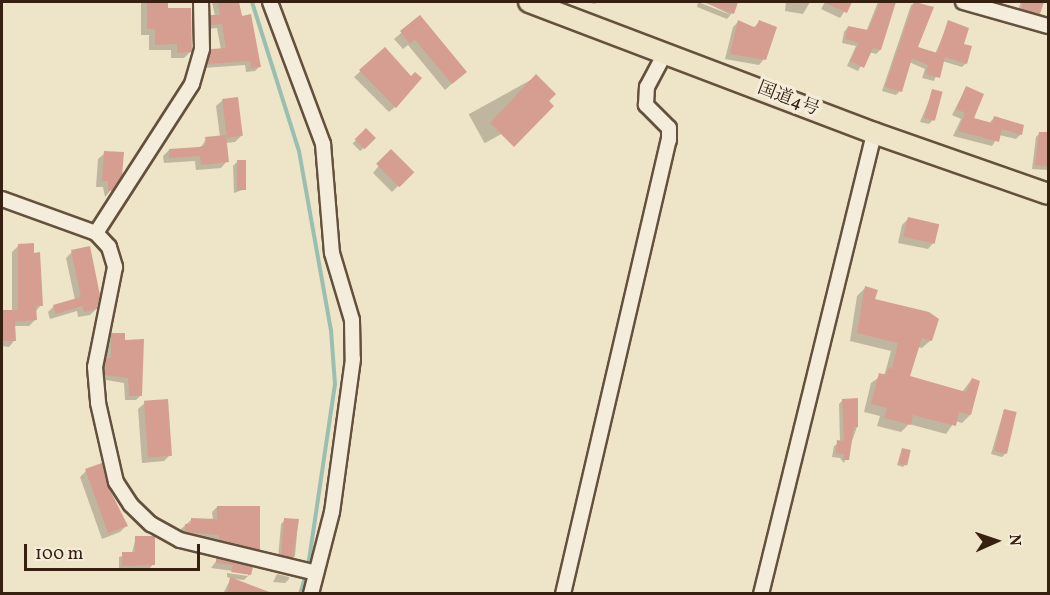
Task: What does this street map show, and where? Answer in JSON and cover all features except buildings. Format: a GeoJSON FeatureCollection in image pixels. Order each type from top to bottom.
{"type":"FeatureCollection","features":[{"type":"Feature","properties":{"kind":"highway","name":"国道4号"},"geometry":{"type":"LineString","coordinates":[[529,2],[874,133],[1048,194]]}},
{"type":"Feature","properties":{"kind":"street"},"geometry":{"type":"LineString","coordinates":[[96,233],[192,84],[202,49],[201,2]]}},
{"type":"Feature","properties":{"kind":"street"},"geometry":{"type":"LineString","coordinates":[[270,2],[323,144],[331,244],[352,320],[353,359],[345,423],[332,512],[309,571],[312,594]]}},
{"type":"Feature","properties":{"kind":"street"},"geometry":{"type":"LineString","coordinates":[[963,2],[1048,26]]}},
{"type":"Feature","properties":{"kind":"street"},"geometry":{"type":"LineString","coordinates":[[563,594],[669,140],[669,128],[646,105],[647,87],[665,53]]}},
{"type":"Feature","properties":{"kind":"street"},"geometry":{"type":"LineString","coordinates":[[761,594],[874,133]]}},
{"type":"Feature","properties":{"kind":"street"},"geometry":{"type":"LineString","coordinates":[[2,199],[96,233],[109,247],[114,267],[95,367],[105,446],[116,482],[151,524],[180,540],[309,571]]}},
{"type":"Feature","properties":{"kind":"waterway"},"geometry":{"type":"LineString","coordinates":[[252,2],[299,151],[331,330],[335,384],[308,567]]}},
{"type":"Feature","properties":{"kind":"waterway"},"geometry":{"type":"LineString","coordinates":[[300,594],[306,574]]}}]}
